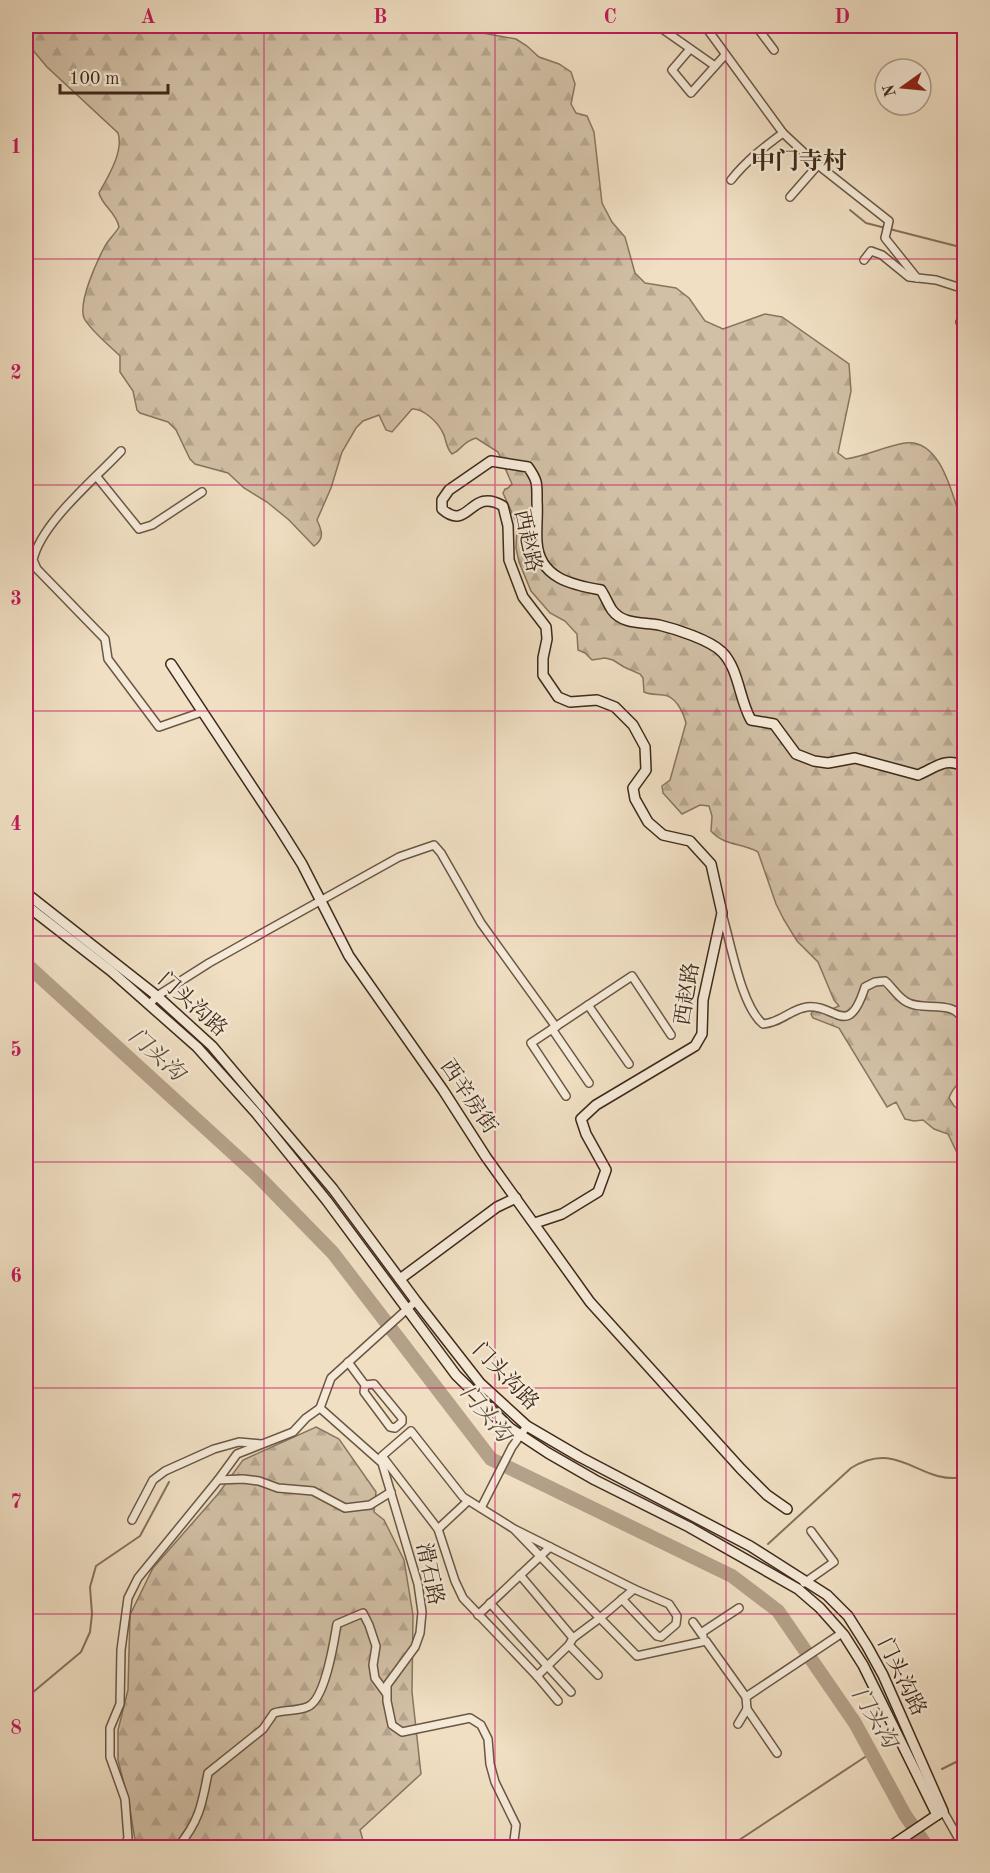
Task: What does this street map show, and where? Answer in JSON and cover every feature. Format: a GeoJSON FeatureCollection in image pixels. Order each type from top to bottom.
{"type":"FeatureCollection","features":[{"type":"Feature","properties":{"kind":"street"},"geometry":{"type":"LineString","coordinates":[[658,26],[715,66]]}},
{"type":"Feature","properties":{"kind":"street"},"geometry":{"type":"LineString","coordinates":[[705,26],[783,133],[818,165],[889,221],[885,238],[917,278]]}},
{"type":"Feature","properties":{"kind":"street"},"geometry":{"type":"LineString","coordinates":[[756,26],[774,50]]}},
{"type":"Feature","properties":{"kind":"street"},"geometry":{"type":"LineString","coordinates":[[690,49],[672,70],[691,93],[725,55]]}},
{"type":"Feature","properties":{"kind":"street"},"geometry":{"type":"LineString","coordinates":[[731,180],[757,152],[783,133]]}},
{"type":"Feature","properties":{"kind":"street"},"geometry":{"type":"LineString","coordinates":[[790,196],[818,165]]}},
{"type":"Feature","properties":{"kind":"street"},"geometry":{"type":"LineString","coordinates":[[864,260],[871,251],[882,255],[909,277],[936,280],[964,289]]}},
{"type":"Feature","properties":{"kind":"street"},"geometry":{"type":"LineString","coordinates":[[121,451],[98,477],[85,486],[39,541],[33,560],[37,569],[105,639],[108,659],[159,727],[202,712]]}},
{"type":"Feature","properties":{"kind":"street","name":"西赵路"},"geometry":{"type":"LineString","coordinates":[[535,1223],[562,1214],[598,1192],[606,1170],[586,1134],[581,1119],[596,1105],[695,1046],[702,1035],[703,1000],[722,913],[711,864],[690,841],[663,835],[648,822],[635,800],[633,788],[646,770],[645,747],[633,725],[615,707],[597,700],[570,702],[558,697],[543,675],[546,627],[523,597],[509,560],[508,526],[503,506],[492,499],[481,501],[459,516],[450,516],[442,509],[442,500],[448,490],[491,460],[528,467],[537,478],[537,545],[543,562],[557,578],[574,585],[601,590],[612,611],[628,621],[659,625],[713,645],[724,654],[735,675],[744,708],[751,720],[774,724],[796,754],[814,761],[828,763],[855,758],[918,775],[948,761],[964,767]]}},
{"type":"Feature","properties":{"kind":"street"},"geometry":{"type":"LineString","coordinates":[[98,477],[139,529],[152,525],[202,492]]}},
{"type":"Feature","properties":{"kind":"street","name":"西辛房街"},"geometry":{"type":"LineString","coordinates":[[171,664],[302,864],[349,956],[443,1090],[486,1156],[590,1302],[741,1469],[767,1495],[788,1509]]}},
{"type":"Feature","properties":{"kind":"street"},"geometry":{"type":"LineString","coordinates":[[150,1004],[158,996],[209,963],[399,857],[434,845],[441,853],[481,923],[589,1083]]}},
{"type":"Feature","properties":{"kind":"street","name":"门头沟路"},"geometry":{"type":"LineString","coordinates":[[26,893],[158,996],[212,1046],[333,1189],[480,1383],[527,1426],[580,1457],[750,1546],[827,1595],[848,1616],[883,1675],[936,1816]]}},
{"type":"Feature","properties":{"kind":"street","name":"门头沟路"},"geometry":{"type":"LineString","coordinates":[[26,905],[150,1004],[197,1047],[256,1113],[327,1201],[456,1375],[510,1428],[595,1480],[689,1527],[798,1589],[820,1608],[842,1633],[863,1665],[936,1816],[964,1848]]}},
{"type":"Feature","properties":{"kind":"street"},"geometry":{"type":"LineString","coordinates":[[722,913],[747,1003],[754,1017],[763,1024],[776,1022],[809,1007],[838,1017],[848,1015],[856,1009],[865,987],[875,982],[885,981],[905,1001],[953,1009],[964,1018],[964,1022]]}},
{"type":"Feature","properties":{"kind":"street"},"geometry":{"type":"LineString","coordinates":[[566,1096],[531,1043],[632,976],[671,1035]]}},
{"type":"Feature","properties":{"kind":"street"},"geometry":{"type":"LineString","coordinates":[[588,1005],[629,1064]]}},
{"type":"Feature","properties":{"kind":"street"},"geometry":{"type":"LineString","coordinates":[[964,1076],[964,1087]]}},
{"type":"Feature","properties":{"kind":"street"},"geometry":{"type":"LineString","coordinates":[[400,1279],[497,1207],[516,1198]]}},
{"type":"Feature","properties":{"kind":"street"},"geometry":{"type":"LineString","coordinates":[[124,1848],[128,1838],[125,1799],[110,1757],[110,1728],[120,1704],[121,1650],[128,1598],[138,1578],[237,1454],[292,1432],[320,1407],[331,1378],[416,1301]]}},
{"type":"Feature","properties":{"kind":"street"},"geometry":{"type":"LineString","coordinates":[[348,1362],[364,1385],[364,1392],[390,1428],[395,1428],[402,1422],[402,1418],[374,1384],[364,1385]]}},
{"type":"Feature","properties":{"kind":"street","name":"滑石路"},"geometry":{"type":"LineString","coordinates":[[320,1407],[382,1463],[418,1584],[422,1612],[420,1633],[415,1647],[387,1684],[387,1694]]}},
{"type":"Feature","properties":{"kind":"street"},"geometry":{"type":"LineString","coordinates":[[481,1508],[508,1455],[527,1426]]}},
{"type":"Feature","properties":{"kind":"street"},"geometry":{"type":"LineString","coordinates":[[558,1701],[463,1598],[438,1529],[382,1456],[411,1431],[468,1501],[514,1529],[669,1604],[677,1616],[676,1624],[661,1637],[657,1636],[622,1599]]}},
{"type":"Feature","properties":{"kind":"street"},"geometry":{"type":"LineString","coordinates":[[132,1520],[153,1480],[165,1471],[222,1446],[239,1442],[261,1444]]}},
{"type":"Feature","properties":{"kind":"street"},"geometry":{"type":"LineString","coordinates":[[218,1480],[243,1479],[259,1481],[278,1488],[313,1491],[345,1508],[370,1505],[391,1492]]}},
{"type":"Feature","properties":{"kind":"street"},"geometry":{"type":"LineString","coordinates":[[438,1529],[468,1501]]}},
{"type":"Feature","properties":{"kind":"street"},"geometry":{"type":"LineString","coordinates":[[514,1529],[637,1656],[706,1641]]}},
{"type":"Feature","properties":{"kind":"street"},"geometry":{"type":"LineString","coordinates":[[798,1589],[834,1562],[811,1531]]}},
{"type":"Feature","properties":{"kind":"street"},"geometry":{"type":"LineString","coordinates":[[478,1615],[550,1547]]}},
{"type":"Feature","properties":{"kind":"street"},"geometry":{"type":"LineString","coordinates":[[520,1575],[573,1638]]}},
{"type":"Feature","properties":{"kind":"street"},"geometry":{"type":"LineString","coordinates":[[537,1676],[569,1646],[573,1638],[634,1589]]}},
{"type":"Feature","properties":{"kind":"street"},"geometry":{"type":"LineString","coordinates":[[490,1603],[549,1665],[571,1692]]}},
{"type":"Feature","properties":{"kind":"street"},"geometry":{"type":"LineString","coordinates":[[701,1633],[739,1608]]}},
{"type":"Feature","properties":{"kind":"street"},"geometry":{"type":"LineString","coordinates":[[177,1848],[201,1811],[208,1773],[263,1729],[274,1713],[306,1708],[313,1704],[321,1692],[334,1646],[337,1624],[363,1614],[376,1646],[373,1665],[375,1678],[387,1694],[392,1725],[402,1732],[470,1718],[481,1725],[488,1739],[490,1764],[495,1782],[516,1825],[513,1848]]}},
{"type":"Feature","properties":{"kind":"street"},"geometry":{"type":"LineString","coordinates":[[693,1622],[746,1697],[747,1709],[777,1753]]}},
{"type":"Feature","properties":{"kind":"street"},"geometry":{"type":"LineString","coordinates":[[746,1697],[842,1633]]}},
{"type":"Feature","properties":{"kind":"street"},"geometry":{"type":"LineString","coordinates":[[569,1646],[598,1675]]}},
{"type":"Feature","properties":{"kind":"street"},"geometry":{"type":"LineString","coordinates":[[738,1724],[747,1709]]}},
{"type":"Feature","properties":{"kind":"street"},"geometry":{"type":"LineString","coordinates":[[888,1848],[936,1816]]}},
{"type":"Feature","properties":{"kind":"green space"},"geometry":{"type":"Polygon","coordinates":[[[26,26],[478,26],[483,33],[516,39],[539,57],[559,64],[571,72],[575,84],[571,104],[576,113],[587,116],[594,132],[602,203],[612,222],[625,237],[635,273],[645,283],[676,288],[689,298],[705,321],[723,329],[765,314],[782,317],[849,364],[851,391],[838,453],[846,459],[905,443],[917,444],[927,449],[936,458],[943,469],[964,524],[964,1014],[960,1025],[966,1063],[964,1074],[949,1098],[954,1106],[964,1113],[964,1155],[960,1159],[948,1134],[934,1129],[923,1120],[905,1119],[896,1102],[887,1107],[839,1028],[813,1018],[811,1014],[816,1005],[823,1005],[830,1010],[839,1006],[834,1000],[818,962],[797,941],[784,920],[758,852],[716,836],[711,831],[712,816],[709,806],[700,805],[682,814],[663,793],[662,786],[670,780],[686,723],[678,705],[668,696],[644,692],[643,678],[640,674],[613,660],[605,658],[592,660],[578,650],[577,634],[565,621],[550,613],[531,591],[516,548],[517,524],[503,493],[512,484],[498,452],[476,438],[452,454],[437,424],[425,413],[416,409],[412,409],[392,432],[386,430],[379,415],[363,421],[356,428],[342,452],[331,488],[317,520],[322,534],[314,546],[289,520],[267,502],[244,488],[228,473],[195,464],[190,459],[176,430],[168,422],[137,410],[133,391],[120,372],[120,356],[91,328],[84,318],[83,311],[93,271],[105,246],[119,227],[99,193],[117,156],[118,133],[47,67],[26,42],[26,26]]]}},
{"type":"Feature","properties":{"kind":"green space"},"geometry":{"type":"Polygon","coordinates":[[[316,1427],[339,1439],[376,1492],[374,1512],[384,1520],[404,1560],[413,1615],[412,1692],[421,1774],[360,1830],[365,1847],[133,1847],[135,1840],[129,1803],[118,1760],[118,1730],[128,1690],[130,1615],[153,1568],[218,1494],[243,1460],[316,1427]]]}},
{"type":"Feature","properties":{"kind":"waterway"},"geometry":{"type":"LineString","coordinates":[[850,210],[866,223],[964,248]]}},
{"type":"Feature","properties":{"kind":"waterway","name":"门头沟"},"geometry":{"type":"LineString","coordinates":[[26,964],[255,1173],[333,1253],[491,1459],[732,1576],[778,1611],[855,1723],[905,1815],[928,1848]]}},
{"type":"Feature","properties":{"kind":"waterway"},"geometry":{"type":"LineString","coordinates":[[768,1544],[851,1468],[868,1460],[883,1458],[897,1460],[935,1475],[949,1478],[964,1477]]}},
{"type":"Feature","properties":{"kind":"waterway"},"geometry":{"type":"LineString","coordinates":[[26,1698],[81,1652],[90,1632],[92,1614],[90,1587],[96,1566],[140,1536],[169,1482]]}},
{"type":"Feature","properties":{"kind":"waterway"},"geometry":{"type":"LineString","coordinates":[[727,1848],[871,1753]]}},
{"type":"Feature","properties":{"kind":"waterway"},"geometry":{"type":"LineString","coordinates":[[942,1769],[964,1758]]}},
{"type":"Feature","properties":{"kind":"district","name":"中门寺村"},"geometry":{"type":"Point","coordinates":[799,163]}}]}
